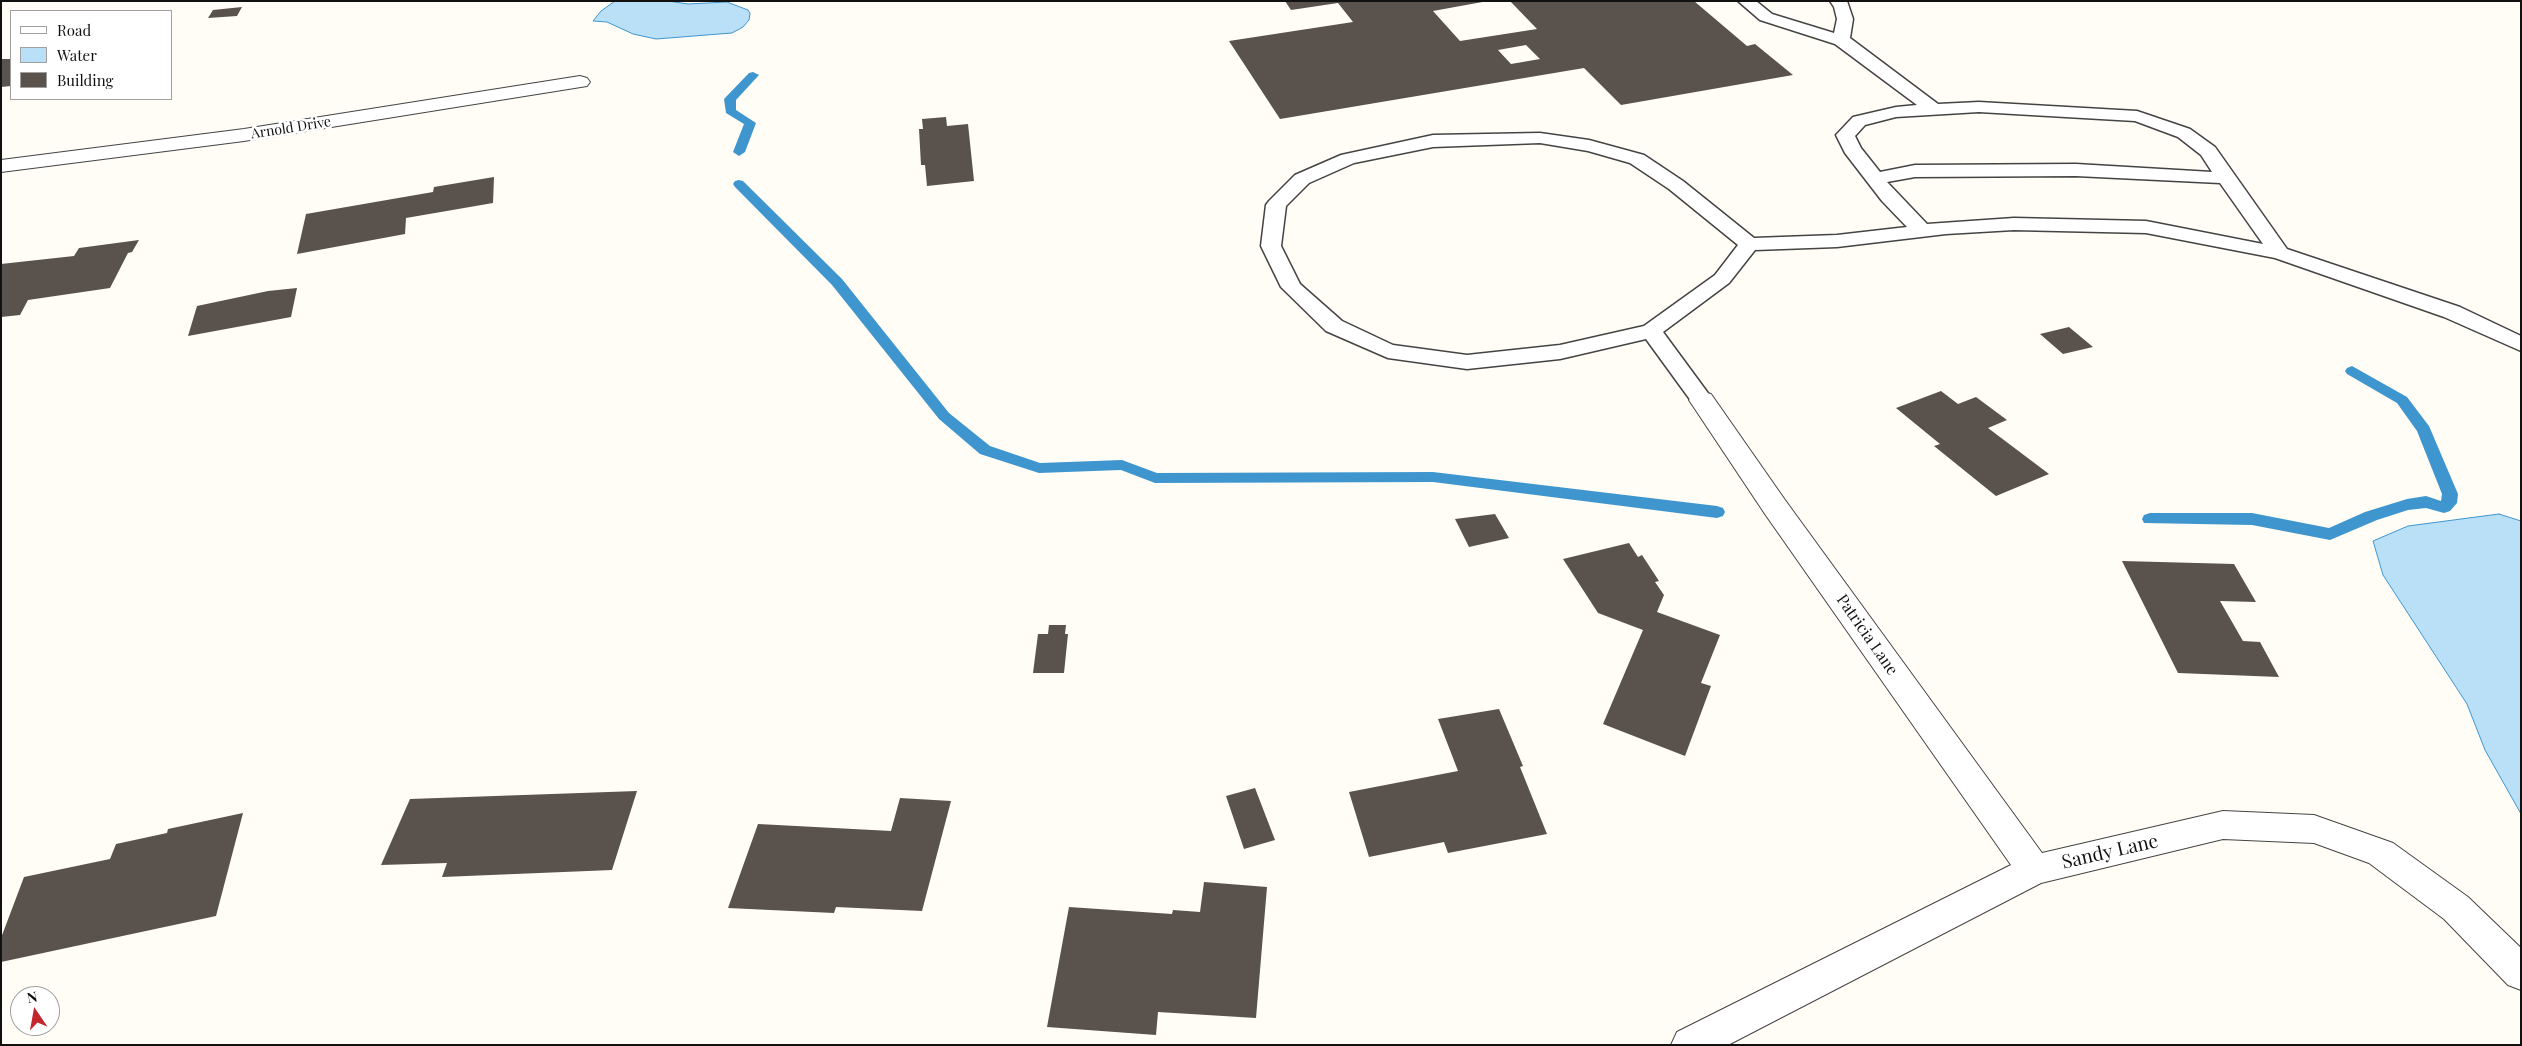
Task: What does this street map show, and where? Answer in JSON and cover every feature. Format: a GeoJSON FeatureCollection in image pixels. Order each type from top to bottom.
{"type":"FeatureCollection","features":[{"type":"Feature","properties":{"kind":"street","name":"Arnold Drive"},"geometry":{"type":"LineString","coordinates":[[1,166],[244,135],[580,82]]}},
{"type":"Feature","properties":{"kind":"street","name":"Patricia Lane"},"geometry":{"type":"LineString","coordinates":[[1702,400],[1775,507],[2034,870]]}},
{"type":"Feature","properties":{"kind":"street","name":"Sandy Lane"},"geometry":{"type":"LineString","coordinates":[[1690,1045],[2034,870],[2223,825],[2314,829],[2380,853],[2456,908],[2521,973]]}},
{"type":"Feature","properties":{"kind":"lane"},"geometry":{"type":"LineString","coordinates":[[1746,1],[1766,17],[1841,40],[1935,110]]}},
{"type":"Feature","properties":{"kind":"lane"},"geometry":{"type":"LineString","coordinates":[[1838,1],[1842,6],[1845,20],[1841,40]]}},
{"type":"Feature","properties":{"kind":"lane"},"geometry":{"type":"LineString","coordinates":[[1923,231],[1889,198],[1852,149],[1845,135],[1860,121],[1896,112],[1978,107],[2136,116],[2184,133],[2208,151],[2280,253]]}},
{"type":"Feature","properties":{"kind":"lane"},"geometry":{"type":"LineString","coordinates":[[1749,244],[1722,280],[1651,331],[1560,352],[1467,362],[1388,351],[1334,326],[1291,287],[1271,246],[1276,205],[1302,179],[1348,159],[1433,140],[1540,138],[1589,146],[1638,159],[1676,185],[1749,244],[1837,242],[1923,231],[2014,224],[2146,227],[2280,253],[2452,312],[2521,344]]}},
{"type":"Feature","properties":{"kind":"lane"},"geometry":{"type":"LineString","coordinates":[[1875,179],[1915,171],[2067,170],[2226,178]]}},
{"type":"Feature","properties":{"kind":"lane"},"geometry":{"type":"LineString","coordinates":[[1651,331],[1702,400]]}},
{"type":"Feature","properties":{"kind":"water"},"geometry":{"type":"Polygon","coordinates":[[[615,1],[668,1],[688,4],[727,2],[748,10],[750,13],[749,20],[743,27],[732,33],[656,39],[633,34],[607,22],[593,21],[601,11],[615,1]]]}},
{"type":"Feature","properties":{"kind":"water"},"geometry":{"type":"Polygon","coordinates":[[[2499,514],[2521,521],[2521,814],[2485,750],[2467,704],[2383,575],[2373,541],[2408,526],[2499,514]]]}},
{"type":"Feature","properties":{"kind":"building"},"geometry":{"type":"Polygon","coordinates":[[[1285,1],[1488,1],[1433,11],[1460,41],[1537,29],[1510,1],[1694,1],[1747,46],[1755,44],[1793,75],[1621,105],[1584,68],[1280,119],[1229,41],[1353,22],[1338,3],[1291,10],[1285,1]],[[1526,45],[1498,50],[1511,64],[1540,59],[1526,45]]]}},
{"type":"Feature","properties":{"kind":"building"},"geometry":{"type":"Polygon","coordinates":[[[242,7],[237,16],[208,18],[213,10],[242,7]]]}},
{"type":"Feature","properties":{"kind":"building"},"geometry":{"type":"Polygon","coordinates":[[[1,59],[10,59],[10,86],[1,87],[1,59]]]}},
{"type":"Feature","properties":{"kind":"building"},"geometry":{"type":"Polygon","coordinates":[[[946,117],[947,126],[968,124],[974,181],[927,186],[925,165],[921,165],[919,129],[923,129],[922,119],[946,117]]]}},
{"type":"Feature","properties":{"kind":"building"},"geometry":{"type":"Polygon","coordinates":[[[494,177],[493,203],[406,218],[405,234],[297,254],[306,214],[433,192],[434,187],[494,177]]]}},
{"type":"Feature","properties":{"kind":"building"},"geometry":{"type":"Polygon","coordinates":[[[139,240],[132,252],[128,253],[110,288],[28,300],[20,315],[1,317],[1,264],[74,256],[79,248],[139,240]]]}},
{"type":"Feature","properties":{"kind":"building"},"geometry":{"type":"Polygon","coordinates":[[[297,288],[291,317],[188,336],[197,306],[268,291],[297,288]]]}},
{"type":"Feature","properties":{"kind":"building"},"geometry":{"type":"Polygon","coordinates":[[[2069,327],[2093,347],[2063,354],[2040,334],[2069,327]]]}},
{"type":"Feature","properties":{"kind":"building"},"geometry":{"type":"Polygon","coordinates":[[[1941,391],[1958,404],[1976,397],[2007,420],[1988,428],[2049,474],[1996,496],[1934,446],[1940,444],[1896,408],[1941,391]]]}},
{"type":"Feature","properties":{"kind":"building"},"geometry":{"type":"Polygon","coordinates":[[[1495,514],[1509,538],[1469,547],[1455,519],[1495,514]]]}},
{"type":"Feature","properties":{"kind":"building"},"geometry":{"type":"Polygon","coordinates":[[[1629,543],[1638,557],[1642,555],[1659,581],[1655,582],[1664,595],[1657,612],[1720,635],[1701,683],[1711,686],[1685,756],[1603,724],[1643,630],[1598,613],[1563,559],[1629,543]]]}},
{"type":"Feature","properties":{"kind":"building"},"geometry":{"type":"Polygon","coordinates":[[[2122,561],[2234,564],[2256,602],[2220,601],[2243,641],[2260,642],[2279,677],[2178,673],[2122,561]]]}},
{"type":"Feature","properties":{"kind":"building"},"geometry":{"type":"Polygon","coordinates":[[[1049,625],[1066,625],[1065,634],[1068,634],[1064,673],[1033,673],[1038,634],[1048,634],[1049,625]]]}},
{"type":"Feature","properties":{"kind":"building"},"geometry":{"type":"Polygon","coordinates":[[[1499,709],[1523,766],[1520,767],[1547,834],[1448,853],[1444,842],[1369,857],[1349,792],[1458,771],[1438,719],[1499,709]]]}},
{"type":"Feature","properties":{"kind":"building"},"geometry":{"type":"Polygon","coordinates":[[[1255,788],[1275,840],[1244,849],[1226,796],[1255,788]]]}},
{"type":"Feature","properties":{"kind":"building"},"geometry":{"type":"Polygon","coordinates":[[[637,791],[612,870],[442,877],[447,863],[381,865],[410,799],[637,791]]]}},
{"type":"Feature","properties":{"kind":"building"},"geometry":{"type":"Polygon","coordinates":[[[900,798],[951,801],[922,911],[836,907],[834,913],[728,908],[758,824],[891,831],[900,798]]]}},
{"type":"Feature","properties":{"kind":"building"},"geometry":{"type":"Polygon","coordinates":[[[243,813],[216,916],[1,962],[1,938],[24,877],[110,859],[116,844],[167,833],[168,829],[243,813]]]}},
{"type":"Feature","properties":{"kind":"building"},"geometry":{"type":"Polygon","coordinates":[[[1204,882],[1267,887],[1256,1018],[1158,1012],[1156,1035],[1047,1027],[1069,907],[1172,914],[1173,910],[1200,912],[1204,882]]]}},
{"type":"Feature","properties":{"kind":"waterway"},"geometry":{"type":"LineString","coordinates":[[739,152],[750,123],[730,111],[730,99],[753,75]]}},
{"type":"Feature","properties":{"kind":"waterway"},"geometry":{"type":"LineString","coordinates":[[739,184],[837,282],[944,416],[985,450],[1039,468],[1122,465],[1155,478],[1433,477],[1717,512]]}},
{"type":"Feature","properties":{"kind":"waterway"},"geometry":{"type":"LineString","coordinates":[[2150,519],[2252,519],[2330,534],[2371,516],[2407,505],[2426,502],[2444,507],[2449,503],[2450,494],[2424,430],[2402,400],[2352,371]]}}]}
